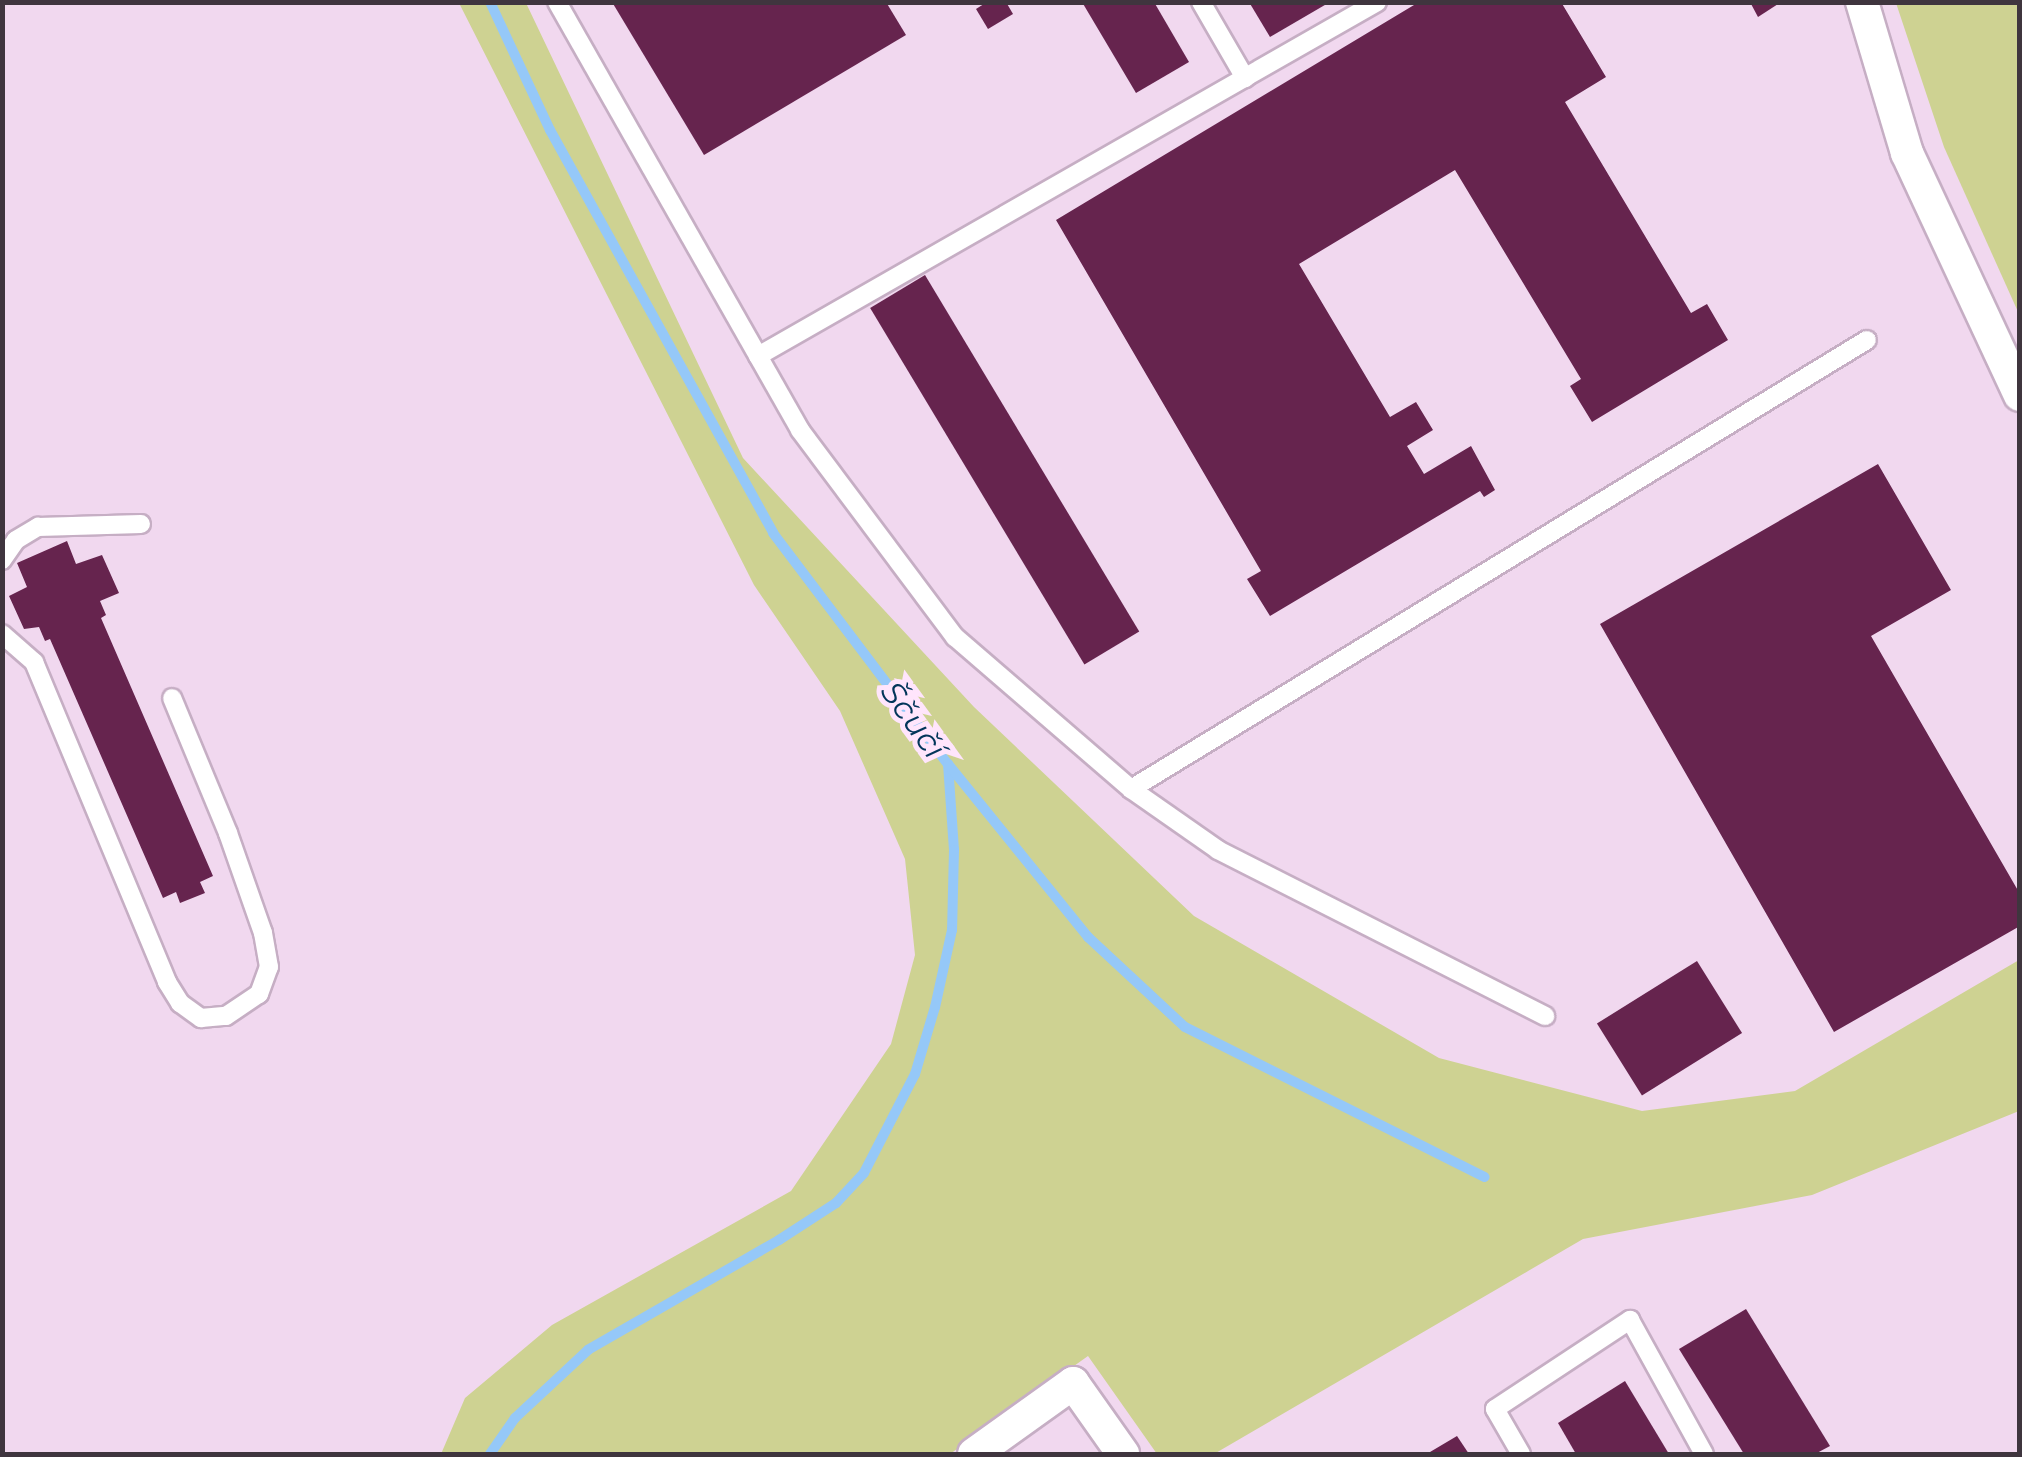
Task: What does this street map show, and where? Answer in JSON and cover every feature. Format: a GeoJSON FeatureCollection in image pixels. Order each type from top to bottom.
{"type":"FeatureCollection","features":[{"type":"Feature","properties":{"kind":"street"},"geometry":{"type":"LineString","coordinates":[[1862,2],[1908,152],[2020,395]]}},
{"type":"Feature","properties":{"kind":"street"},"geometry":{"type":"LineString","coordinates":[[974,1454],[1072,1383],[1123,1454]]}},
{"type":"Feature","properties":{"kind":"lane"},"geometry":{"type":"LineString","coordinates":[[557,2],[800,430],[955,637],[1132,789],[1218,850],[1545,1016]]}},
{"type":"Feature","properties":{"kind":"lane"},"geometry":{"type":"LineString","coordinates":[[1201,2],[1245,78]]}},
{"type":"Feature","properties":{"kind":"lane"},"geometry":{"type":"LineString","coordinates":[[758,356],[1377,2]]}},
{"type":"Feature","properties":{"kind":"lane"},"geometry":{"type":"LineString","coordinates":[[1132,789],[1868,340]]}},
{"type":"Feature","properties":{"kind":"lane"},"geometry":{"type":"LineString","coordinates":[[2,560],[16,540],[38,527],[141,524]]}},
{"type":"Feature","properties":{"kind":"lane"},"geometry":{"type":"LineString","coordinates":[[2,634],[34,662],[166,982],[180,1003],[201,1018],[226,1016],[259,994],[270,967],[263,933],[228,832],[172,698]]}},
{"type":"Feature","properties":{"kind":"lane"},"geometry":{"type":"LineString","coordinates":[[1521,1454],[1494,1409],[1630,1320],[1704,1454]]}},
{"type":"Feature","properties":{"kind":"green space"},"geometry":{"type":"Polygon","coordinates":[[[459,3],[526,3],[743,458],[974,707],[1194,916],[1439,1058],[1642,1111],[1795,1091],[2019,960],[2019,1111],[1812,1195],[1583,1239],[1214,1454],[1157,1454],[1088,1356],[950,1454],[441,1454],[465,1398],[552,1325],[791,1191],[891,1044],[915,955],[905,859],[840,711],[754,585],[459,3]]]}},
{"type":"Feature","properties":{"kind":"green space"},"geometry":{"type":"Polygon","coordinates":[[[1896,3],[2019,3],[2019,314],[1944,147],[1896,3]]]}},
{"type":"Feature","properties":{"kind":"building"},"geometry":{"type":"Polygon","coordinates":[[[612,2],[886,2],[906,35],[704,155],[612,2]]]}},
{"type":"Feature","properties":{"kind":"building"},"geometry":{"type":"Polygon","coordinates":[[[987,2],[1006,2],[1013,14],[988,29],[976,9],[987,2]]]}},
{"type":"Feature","properties":{"kind":"building"},"geometry":{"type":"Polygon","coordinates":[[[1082,2],[1154,2],[1189,62],[1136,93],[1082,2]]]}},
{"type":"Feature","properties":{"kind":"building"},"geometry":{"type":"Polygon","coordinates":[[[1249,2],[1330,2],[1270,37],[1249,2]]]}},
{"type":"Feature","properties":{"kind":"building"},"geometry":{"type":"Polygon","coordinates":[[[1419,2],[1561,2],[1606,77],[1565,102],[1691,313],[1707,304],[1728,340],[1592,422],[1570,386],[1581,379],[1455,170],[1299,264],[1390,417],[1416,402],[1433,430],[1407,446],[1424,474],[1471,446],[1495,490],[1484,497],[1480,491],[1270,616],[1247,579],[1261,571],[1056,220],[1419,2]]]}},
{"type":"Feature","properties":{"kind":"building"},"geometry":{"type":"Polygon","coordinates":[[[1750,2],[1781,2],[1758,17],[1750,2]]]}},
{"type":"Feature","properties":{"kind":"building"},"geometry":{"type":"Polygon","coordinates":[[[925,275],[1139,632],[1084,665],[870,308],[925,275]]]}},
{"type":"Feature","properties":{"kind":"building"},"geometry":{"type":"Polygon","coordinates":[[[1878,464],[1951,590],[1871,636],[2020,894],[2020,926],[1834,1032],[1600,624],[1878,464]]]}},
{"type":"Feature","properties":{"kind":"building"},"geometry":{"type":"Polygon","coordinates":[[[67,541],[76,564],[102,555],[119,593],[100,601],[106,615],[101,618],[213,876],[200,882],[205,893],[180,903],[176,892],[163,898],[50,639],[45,641],[39,627],[24,629],[9,596],[27,587],[17,563],[67,541]]]}},
{"type":"Feature","properties":{"kind":"building"},"geometry":{"type":"Polygon","coordinates":[[[1697,961],[1742,1033],[1642,1096],[1597,1024],[1697,961]]]}},
{"type":"Feature","properties":{"kind":"building"},"geometry":{"type":"Polygon","coordinates":[[[1746,1309],[1830,1446],[1815,1454],[1744,1454],[1679,1349],[1746,1309]]]}},
{"type":"Feature","properties":{"kind":"building"},"geometry":{"type":"Polygon","coordinates":[[[1625,1381],[1669,1454],[1576,1454],[1558,1423],[1625,1381]]]}},
{"type":"Feature","properties":{"kind":"building"},"geometry":{"type":"Polygon","coordinates":[[[1457,1436],[1469,1454],[1431,1454],[1430,1452],[1457,1436]]]}},
{"type":"Feature","properties":{"kind":"waterway","name":"Ščučí"},"geometry":{"type":"LineString","coordinates":[[490,2],[550,130],[773,533],[948,764],[954,850],[952,930],[935,1007],[915,1074],[864,1173],[836,1203],[779,1240],[588,1350],[515,1418],[490,1454]]}},
{"type":"Feature","properties":{"kind":"waterway"},"geometry":{"type":"LineString","coordinates":[[948,764],[1088,937],[1185,1027],[1484,1177]]}}]}
